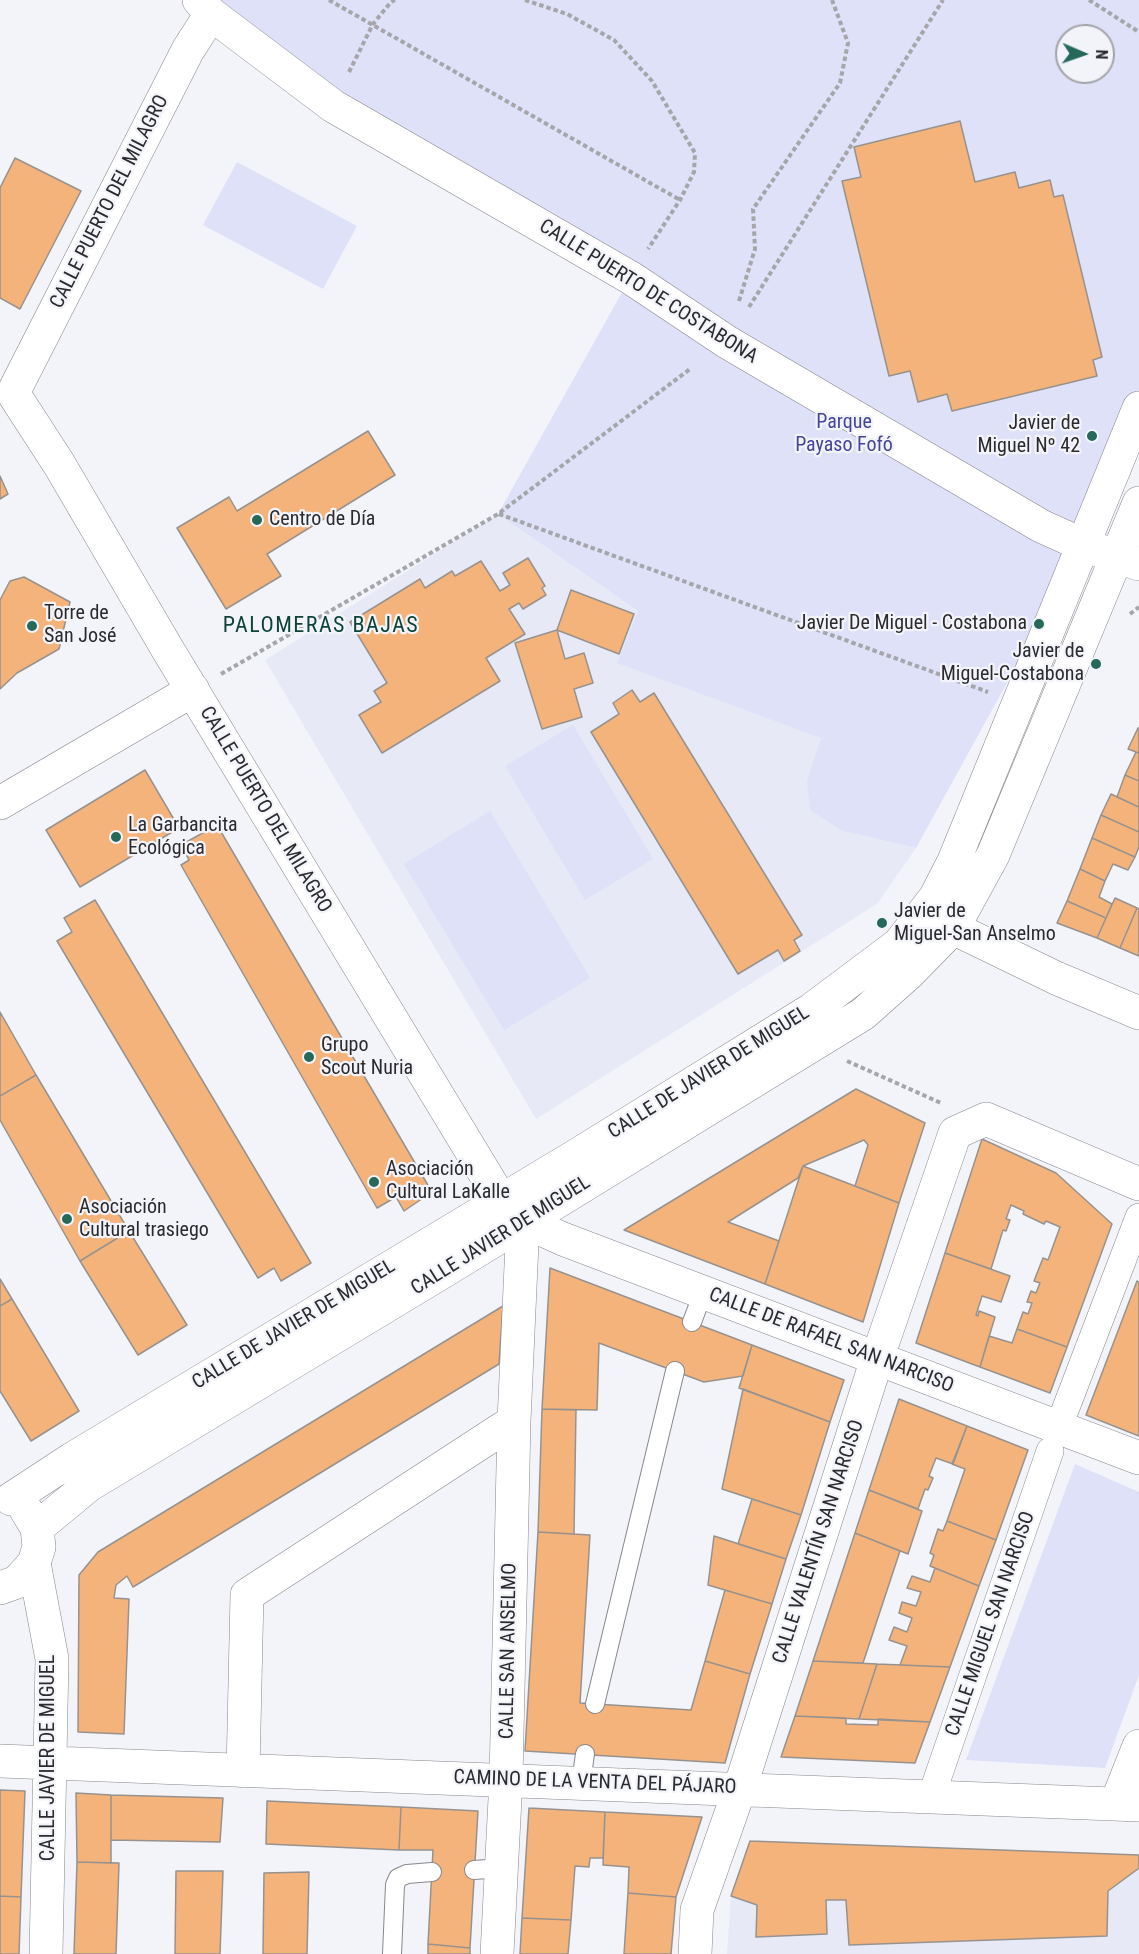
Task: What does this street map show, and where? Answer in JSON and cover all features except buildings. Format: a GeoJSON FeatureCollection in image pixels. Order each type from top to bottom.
{"type":"FeatureCollection","features":[{"type":"Feature","properties":{"kind":"street","name":"CALLE PUERTO DEL MILAGRO"},"geometry":{"type":"LineString","coordinates":[[205,7],[188,50],[7,390],[59,464],[193,690],[512,1211]]}},
{"type":"Feature","properties":{"kind":"street","name":"CALLE PUERTO DE COSTABONA"},"geometry":{"type":"LineString","coordinates":[[205,7],[333,106],[631,278],[727,342],[1041,526],[1083,545],[1128,560]]}},
{"type":"Feature","properties":{"kind":"street","name":"CALLE DE JAVIER DE MIGUEL"},"geometry":{"type":"LineString","coordinates":[[6,1498],[512,1211],[811,1010],[899,944],[935,898],[954,861],[1139,408]]}},
{"type":"Feature","properties":{"kind":"street","name":"CALLE JAVIER DE MIGUEL"},"geometry":{"type":"LineString","coordinates":[[46,1954],[52,1659],[34,1563],[39,1547],[37,1528],[89,1485],[444,1271],[512,1211],[863,1014],[908,974],[953,928],[993,855],[1128,560],[1139,503]]}},
{"type":"Feature","properties":{"kind":"street"},"geometry":{"type":"LineString","coordinates":[[0,803],[193,690]]}},
{"type":"Feature","properties":{"kind":"street"},"geometry":{"type":"LineString","coordinates":[[953,928],[1056,978],[1138,1010]]}},
{"type":"Feature","properties":{"kind":"street"},"geometry":{"type":"LineString","coordinates":[[952,1120],[986,1119],[1139,1184]]}},
{"type":"Feature","properties":{"kind":"street","name":"CALLE VALENTÍN SAN NARCISO"},"geometry":{"type":"LineString","coordinates":[[695,1954],[697,1910],[740,1788],[952,1120]]}},
{"type":"Feature","properties":{"kind":"street","name":"CALLE DE RAFAEL SAN NARCISO"},"geometry":{"type":"LineString","coordinates":[[512,1211],[698,1308],[877,1359],[1139,1458]]}},
{"type":"Feature","properties":{"kind":"street","name":"CALLE SAN ANSELMO"},"geometry":{"type":"LineString","coordinates":[[498,1954],[488,1869],[506,1779],[514,1421],[512,1211]]}},
{"type":"Feature","properties":{"kind":"street"},"geometry":{"type":"LineString","coordinates":[[1064,1413],[1139,1217]]}},
{"type":"Feature","properties":{"kind":"street"},"geometry":{"type":"LineString","coordinates":[[243,1771],[247,1594],[514,1421]]}},
{"type":"Feature","properties":{"kind":"street","name":"CALLE MIGUEL SAN NARCISO"},"geometry":{"type":"LineString","coordinates":[[931,1797],[1050,1451]]}},
{"type":"Feature","properties":{"kind":"street"},"geometry":{"type":"LineString","coordinates":[[6,1498],[26,1510],[37,1528]]}},
{"type":"Feature","properties":{"kind":"street"},"geometry":{"type":"LineString","coordinates":[[0,1588],[17,1582],[34,1563]]}},
{"type":"Feature","properties":{"kind":"street"},"geometry":{"type":"LineString","coordinates":[[1127,1804],[1139,1746]]}},
{"type":"Feature","properties":{"kind":"street","name":"CAMINO DE LA VENTA DEL PÁJARO"},"geometry":{"type":"LineString","coordinates":[[0,1761],[506,1779],[583,1768],[740,1788],[1127,1804]]}},
{"type":"Feature","properties":{"kind":"lane"},"geometry":{"type":"LineString","coordinates":[[595,1704],[675,1371]]}},
{"type":"Feature","properties":{"kind":"lane"},"geometry":{"type":"LineString","coordinates":[[392,1954],[395,1885],[398,1878],[406,1874],[432,1872]]}},
{"type":"Feature","properties":{"kind":"path"},"geometry":{"type":"LineString","coordinates":[[328,0],[680,200]]}},
{"type":"Feature","properties":{"kind":"path"},"geometry":{"type":"LineString","coordinates":[[349,72],[373,24],[395,0]]}},
{"type":"Feature","properties":{"kind":"path"},"geometry":{"type":"LineString","coordinates":[[525,0],[567,14],[614,40],[652,81],[695,153],[694,172],[680,200],[648,249]]}},
{"type":"Feature","properties":{"kind":"path"},"geometry":{"type":"LineString","coordinates":[[739,301],[755,249],[753,208],[840,83],[848,43],[832,0]]}},
{"type":"Feature","properties":{"kind":"path"},"geometry":{"type":"LineString","coordinates":[[749,307],[943,0]]}},
{"type":"Feature","properties":{"kind":"path"},"geometry":{"type":"LineString","coordinates":[[1089,0],[1139,32]]}},
{"type":"Feature","properties":{"kind":"path"},"geometry":{"type":"LineString","coordinates":[[193,690],[498,514],[690,369]]}},
{"type":"Feature","properties":{"kind":"path"},"geometry":{"type":"LineString","coordinates":[[498,514],[1019,704]]}},
{"type":"Feature","properties":{"kind":"path"},"geometry":{"type":"LineString","coordinates":[[846,1061],[952,1120]]}},
{"type":"Feature","properties":{"kind":"shaded area"},"geometry":{"type":"Polygon","coordinates":[[[498,514],[638,611],[618,663],[822,738],[807,780],[843,831],[916,848],[877,904],[536,1119],[265,660],[498,514]]]}},
{"type":"Feature","properties":{"kind":"shaded area"},"geometry":{"type":"Polygon","coordinates":[[[750,1841],[1139,1855],[1139,1954],[727,1954],[731,1896],[750,1841]]]}},
{"type":"Feature","properties":{"kind":"green space","name":"Parque Payaso Fofó"},"geometry":{"type":"Polygon","coordinates":[[[199,0],[1139,0],[1139,408],[1083,545],[916,848],[843,831],[810,810],[807,780],[821,738],[617,663],[638,611],[498,514],[630,278],[199,0]]]}},
{"type":"Feature","properties":{"kind":"green space"},"geometry":{"type":"Polygon","coordinates":[[[237,162],[357,226],[323,289],[203,225],[237,162]]]}},
{"type":"Feature","properties":{"kind":"green space"},"geometry":{"type":"Polygon","coordinates":[[[573,725],[653,859],[585,900],[505,766],[573,725]]]}},
{"type":"Feature","properties":{"kind":"green space"},"geometry":{"type":"Polygon","coordinates":[[[490,811],[590,978],[504,1030],[404,864],[490,811]]]}},
{"type":"Feature","properties":{"kind":"green space"},"geometry":{"type":"Polygon","coordinates":[[[1075,1464],[1139,1492],[1139,1675],[1105,1768],[966,1760],[1075,1464]]]}},
{"type":"Feature","properties":{"kind":"place","name":"Javier de Miguel Nº 42"},"geometry":{"type":"Point","coordinates":[1092,436]}},
{"type":"Feature","properties":{"kind":"place","name":"Centro de Día"},"geometry":{"type":"Point","coordinates":[257,520]}},
{"type":"Feature","properties":{"kind":"place","name":"Javier De Miguel - Costabona"},"geometry":{"type":"Point","coordinates":[1039,624]}},
{"type":"Feature","properties":{"kind":"place","name":"Torre de San José"},"geometry":{"type":"Point","coordinates":[32,626]}},
{"type":"Feature","properties":{"kind":"place","name":"Javier de Miguel-Costabona"},"geometry":{"type":"Point","coordinates":[1096,664]}},
{"type":"Feature","properties":{"kind":"place","name":"La Garbancita Ecológica"},"geometry":{"type":"Point","coordinates":[116,837]}},
{"type":"Feature","properties":{"kind":"place","name":"Javier de Miguel-San Anselmo"},"geometry":{"type":"Point","coordinates":[882,923]}},
{"type":"Feature","properties":{"kind":"place","name":"Grupo Scout Nuria"},"geometry":{"type":"Point","coordinates":[309,1057]}},
{"type":"Feature","properties":{"kind":"place","name":"Asociación Cultural LaKalle"},"geometry":{"type":"Point","coordinates":[374,1182]}},
{"type":"Feature","properties":{"kind":"place","name":"Asociación Cultural trasiego"},"geometry":{"type":"Point","coordinates":[67,1219]}},
{"type":"Feature","properties":{"kind":"district","name":"PALOMERAS BAJAS"},"geometry":{"type":"Point","coordinates":[321,626]}}]}
